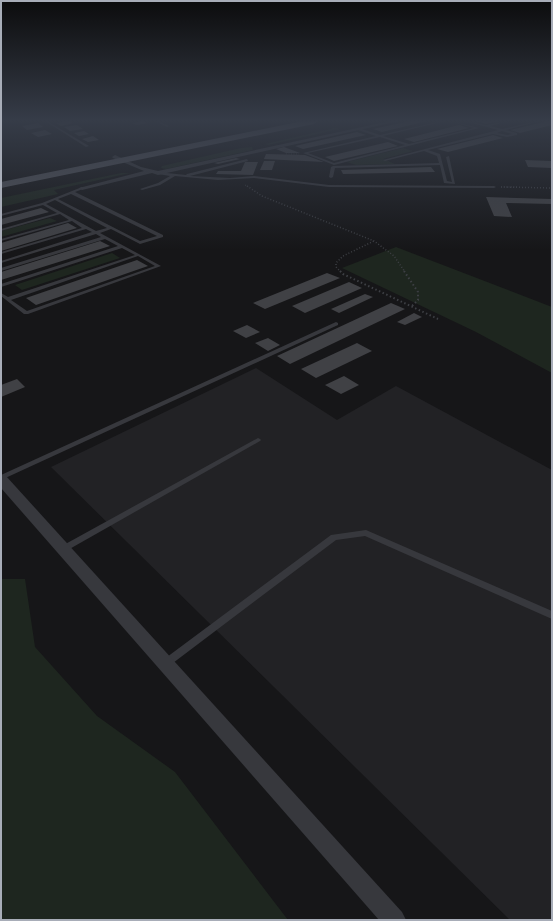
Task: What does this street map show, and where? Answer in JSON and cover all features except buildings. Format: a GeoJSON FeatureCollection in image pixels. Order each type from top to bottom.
{"type":"FeatureCollection","features":[{"type":"Feature","properties":{"kind":"main road"},"geometry":{"type":"LineString","coordinates":[[1,180],[86,164]]}},
{"type":"Feature","properties":{"kind":"main road"},"geometry":{"type":"LineString","coordinates":[[1,185],[92,164]]}},
{"type":"Feature","properties":{"kind":"street"},"geometry":{"type":"LineString","coordinates":[[132,164],[150,172],[158,173],[199,164]]}},
{"type":"Feature","properties":{"kind":"street"},"geometry":{"type":"LineString","coordinates":[[82,188],[150,172]]}},
{"type":"Feature","properties":{"kind":"street"},"geometry":{"type":"LineString","coordinates":[[1,479],[394,920]]}},
{"type":"Feature","properties":{"kind":"lane"},"geometry":{"type":"LineString","coordinates":[[142,189],[159,184],[176,175],[193,174],[232,164]]}},
{"type":"Feature","properties":{"kind":"lane"},"geometry":{"type":"LineString","coordinates":[[331,177],[333,167],[441,164],[445,182],[454,182],[450,164]]}},
{"type":"Feature","properties":{"kind":"lane"},"geometry":{"type":"LineString","coordinates":[[158,173],[191,178],[241,179],[254,177],[329,186],[494,187]]}},
{"type":"Feature","properties":{"kind":"lane"},"geometry":{"type":"LineString","coordinates":[[1,215],[43,204],[82,188]]}},
{"type":"Feature","properties":{"kind":"lane"},"geometry":{"type":"LineString","coordinates":[[55,199],[140,243],[161,236],[71,192]]}},
{"type":"Feature","properties":{"kind":"lane"},"geometry":{"type":"LineString","coordinates":[[1,294],[26,313],[159,266],[43,204]]}},
{"type":"Feature","properties":{"kind":"lane"},"geometry":{"type":"LineString","coordinates":[[1,230],[60,213]]}},
{"type":"Feature","properties":{"kind":"lane"},"geometry":{"type":"LineString","coordinates":[[1,240],[72,220]]}},
{"type":"Feature","properties":{"kind":"lane"},"geometry":{"type":"LineString","coordinates":[[1,253],[86,228]]}},
{"type":"Feature","properties":{"kind":"lane"},"geometry":{"type":"LineString","coordinates":[[1,262],[111,228]]}},
{"type":"Feature","properties":{"kind":"lane"},"geometry":{"type":"LineString","coordinates":[[1,270],[105,238]]}},
{"type":"Feature","properties":{"kind":"lane"},"geometry":{"type":"LineString","coordinates":[[1,286],[122,246]]}},
{"type":"Feature","properties":{"kind":"lane"},"geometry":{"type":"LineString","coordinates":[[8,299],[138,255]]}},
{"type":"Feature","properties":{"kind":"lane"},"geometry":{"type":"LineString","coordinates":[[1,479],[336,324]]}},
{"type":"Feature","properties":{"kind":"lane"},"geometry":{"type":"LineString","coordinates":[[63,549],[258,440]]}},
{"type":"Feature","properties":{"kind":"lane"},"geometry":{"type":"LineString","coordinates":[[165,664],[334,537],[366,533],[552,615]]}},
{"type":"Feature","properties":{"kind":"path"},"geometry":{"type":"LineString","coordinates":[[241,179],[244,185],[262,196],[374,241],[394,256],[418,292],[418,300],[412,306]]}},
{"type":"Feature","properties":{"kind":"path"},"geometry":{"type":"LineString","coordinates":[[494,187],[552,188]]}},
{"type":"Feature","properties":{"kind":"path"},"geometry":{"type":"LineString","coordinates":[[374,241],[343,256],[336,263],[336,268],[342,274],[438,319]]}},
{"type":"Feature","properties":{"kind":"shaded area"},"geometry":{"type":"Polygon","coordinates":[[[171,164],[189,164],[166,169],[161,168],[162,166],[171,164]]]}},
{"type":"Feature","properties":{"kind":"shaded area"},"geometry":{"type":"Polygon","coordinates":[[[353,164],[395,164],[356,165],[353,164]]]}},
{"type":"Feature","properties":{"kind":"shaded area"},"geometry":{"type":"Polygon","coordinates":[[[121,173],[130,173],[54,190],[58,194],[1,207],[1,198],[121,173]]]}},
{"type":"Feature","properties":{"kind":"shaded area"},"geometry":{"type":"Polygon","coordinates":[[[50,218],[57,221],[1,237],[1,231],[50,218]]]}},
{"type":"Feature","properties":{"kind":"shaded area"},"geometry":{"type":"Polygon","coordinates":[[[396,247],[552,307],[552,373],[476,332],[342,268],[396,247]]]}},
{"type":"Feature","properties":{"kind":"shaded area"},"geometry":{"type":"Polygon","coordinates":[[[112,253],[120,258],[22,290],[15,285],[112,253]]]}},
{"type":"Feature","properties":{"kind":"shaded area"},"geometry":{"type":"Polygon","coordinates":[[[256,368],[337,420],[396,386],[552,470],[552,920],[510,920],[51,467],[256,368]]]}},
{"type":"Feature","properties":{"kind":"shaded area"},"geometry":{"type":"Polygon","coordinates":[[[1,579],[25,579],[35,647],[97,716],[175,772],[288,920],[1,920],[1,579]]]}}]}
